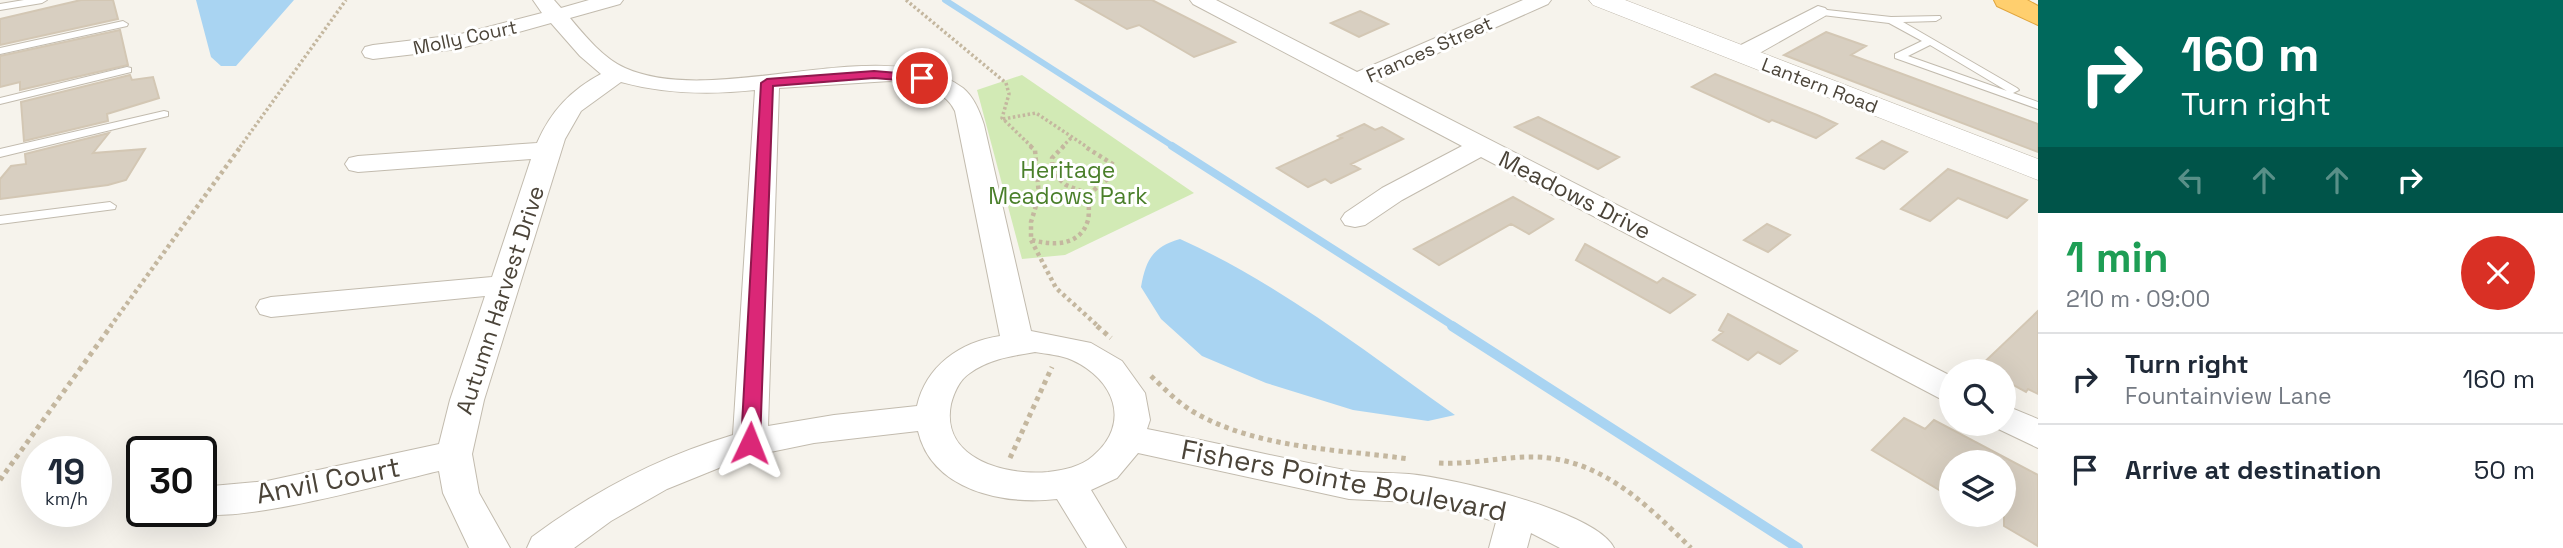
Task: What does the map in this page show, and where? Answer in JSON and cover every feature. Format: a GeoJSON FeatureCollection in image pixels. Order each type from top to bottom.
{"type":"FeatureCollection","features":[{"type":"Feature","properties":{"kind":"highway"},"geometry":{"type":"LineString","coordinates":[[2007,0],[2038,17]]}},
{"type":"Feature","properties":{"kind":"street","name":"Molly Court"},"geometry":{"type":"LineString","coordinates":[[373,52],[444,44],[550,8],[612,0]]}},
{"type":"Feature","properties":{"kind":"street","name":"Meadows Drive"},"geometry":{"type":"LineString","coordinates":[[1200,0],[1939,384]]}},
{"type":"Feature","properties":{"kind":"street","name":"Frances Street"},"geometry":{"type":"LineString","coordinates":[[1356,81],[1541,0]]}},
{"type":"Feature","properties":{"kind":"street","name":"Lantern Road"},"geometry":{"type":"LineString","coordinates":[[1602,0],[2038,170]]}},
{"type":"Feature","properties":{"kind":"street"},"geometry":{"type":"LineString","coordinates":[[550,8],[602,64],[617,74],[668,86],[713,87],[891,74],[922,78],[954,93],[964,105],[972,125],[1017,342]]}},
{"type":"Feature","properties":{"kind":"street"},"geometry":{"type":"LineString","coordinates":[[1741,54],[1818,12]]}},
{"type":"Feature","properties":{"kind":"street","name":"Autumn Harvest Drive"},"geometry":{"type":"LineString","coordinates":[[491,548],[480,533],[461,493],[454,454],[467,400],[561,117],[588,91],[617,74]]}},
{"type":"Feature","properties":{"kind":"street"},"geometry":{"type":"LineString","coordinates":[[750,443],[767,83]]}},
{"type":"Feature","properties":{"kind":"street"},"geometry":{"type":"LineString","coordinates":[[1355,219],[1392,194],[1482,146]]}},
{"type":"Feature","properties":{"kind":"street"},"geometry":{"type":"LineString","coordinates":[[358,164],[548,150]]}},
{"type":"Feature","properties":{"kind":"street"},"geometry":{"type":"LineString","coordinates":[[271,307],[504,285]]}},
{"type":"Feature","properties":{"kind":"street"},"geometry":{"type":"LineString","coordinates":[[1017,342],[1054,343],[1070,347],[1100,361],[1113,371],[1130,395],[1134,424],[1129,438],[1122,450],[1099,470],[1067,484],[1009,487],[974,475],[947,456],[933,431],[930,417],[935,390],[953,368],[982,351],[1017,342]]}},
{"type":"Feature","properties":{"kind":"street"},"geometry":{"type":"LineString","coordinates":[[546,548],[597,510],[630,492],[672,471],[750,443],[811,430],[930,417]]}},
{"type":"Feature","properties":{"kind":"street"},"geometry":{"type":"LineString","coordinates":[[2016,423],[2038,435]]}},
{"type":"Feature","properties":{"kind":"street","name":"Fishers Pointe Boulevard"},"geometry":{"type":"LineString","coordinates":[[1129,438],[1349,485],[1443,492],[1512,530],[1546,523],[1595,548]]}},
{"type":"Feature","properties":{"kind":"street","name":"Anvil Court"},"geometry":{"type":"LineString","coordinates":[[217,500],[267,495],[454,454]]}},
{"type":"Feature","properties":{"kind":"street"},"geometry":{"type":"LineString","coordinates":[[1067,484],[1084,507],[1107,548]]}},
{"type":"Feature","properties":{"kind":"lane"},"geometry":{"type":"LineString","coordinates":[[0,7],[42,0]]}},
{"type":"Feature","properties":{"kind":"lane"},"geometry":{"type":"LineString","coordinates":[[1818,12],[1891,20],[1936,18]]}},
{"type":"Feature","properties":{"kind":"lane"},"geometry":{"type":"LineString","coordinates":[[1891,20],[2038,106]]}},
{"type":"Feature","properties":{"kind":"lane"},"geometry":{"type":"LineString","coordinates":[[0,51],[123,24]]}},
{"type":"Feature","properties":{"kind":"lane"},"geometry":{"type":"LineString","coordinates":[[1930,41],[1899,56],[2038,106]]}},
{"type":"Feature","properties":{"kind":"lane"},"geometry":{"type":"LineString","coordinates":[[0,101],[127,70]]}},
{"type":"Feature","properties":{"kind":"lane"},"geometry":{"type":"LineString","coordinates":[[0,153],[164,114]]}},
{"type":"Feature","properties":{"kind":"lane"},"geometry":{"type":"LineString","coordinates":[[0,219],[110,206]]}},
{"type":"Feature","properties":{"kind":"path"},"geometry":{"type":"LineString","coordinates":[[0,480],[346,0]]}},
{"type":"Feature","properties":{"kind":"path"},"geometry":{"type":"LineString","coordinates":[[906,0],[1006,83],[1009,94],[1002,113],[1003,119],[1033,147],[1039,196],[1031,222],[1031,240],[1056,288],[1121,348]]}},
{"type":"Feature","properties":{"kind":"path"},"geometry":{"type":"LineString","coordinates":[[1003,119],[1025,112],[1044,114],[1071,138],[1101,154],[1114,165],[1112,175],[1091,195],[1087,221],[1075,237],[1055,246],[1031,240]]}},
{"type":"Feature","properties":{"kind":"path"},"geometry":{"type":"LineString","coordinates":[[1071,138],[1052,159],[1053,172],[1066,185],[1091,195]]}},
{"type":"Feature","properties":{"kind":"path"},"geometry":{"type":"LineString","coordinates":[[1036,174],[1060,172]]}},
{"type":"Feature","properties":{"kind":"path"},"geometry":{"type":"LineString","coordinates":[[1009,458],[1053,364]]}},
{"type":"Feature","properties":{"kind":"path"},"geometry":{"type":"LineString","coordinates":[[1150,375],[1181,404],[1224,427],[1281,440],[1414,460]]}},
{"type":"Feature","properties":{"kind":"path"},"geometry":{"type":"LineString","coordinates":[[1427,462],[1460,464],[1536,456],[1582,464],[1615,481],[1636,497],[1691,548]]}},
{"type":"Feature","properties":{"kind":"green space","name":"Heritage Meadows Park"},"geometry":{"type":"Polygon","coordinates":[[[1022,75],[1194,193],[1065,255],[1022,259],[977,90],[1022,75]]]}},
{"type":"Feature","properties":{"kind":"water"},"geometry":{"type":"Polygon","coordinates":[[[196,0],[294,0],[236,66],[221,66],[211,57],[196,0]]]}},
{"type":"Feature","properties":{"kind":"water"},"geometry":{"type":"Polygon","coordinates":[[[1180,239],[1217,257],[1287,298],[1455,415],[1428,421],[1353,410],[1266,383],[1202,356],[1161,319],[1141,287],[1145,269],[1152,256],[1163,246],[1180,239]]]}},
{"type":"Feature","properties":{"kind":"building"},"geometry":{"type":"Polygon","coordinates":[[[81,0],[113,0],[118,19],[0,45],[0,19],[81,0]]]}},
{"type":"Feature","properties":{"kind":"building"},"geometry":{"type":"Polygon","coordinates":[[[1076,0],[1152,0],[1235,42],[1194,57],[1139,25],[1127,29],[1076,0]]]}},
{"type":"Feature","properties":{"kind":"building"},"geometry":{"type":"Polygon","coordinates":[[[1360,11],[1388,24],[1359,37],[1331,23],[1360,11]]]}},
{"type":"Feature","properties":{"kind":"building"},"geometry":{"type":"Polygon","coordinates":[[[120,30],[128,65],[20,90],[20,82],[0,87],[0,56],[120,30]]]}},
{"type":"Feature","properties":{"kind":"building"},"geometry":{"type":"Polygon","coordinates":[[[1826,32],[1866,46],[1851,55],[2038,124],[2038,152],[1784,55],[1826,32]]]}},
{"type":"Feature","properties":{"kind":"building"},"geometry":{"type":"Polygon","coordinates":[[[1715,74],[1837,124],[1816,138],[1772,120],[1769,122],[1692,87],[1715,74]]]}},
{"type":"Feature","properties":{"kind":"building"},"geometry":{"type":"Polygon","coordinates":[[[130,75],[132,80],[153,77],[159,98],[107,114],[108,121],[24,141],[21,102],[130,75]]]}},
{"type":"Feature","properties":{"kind":"building"},"geometry":{"type":"Polygon","coordinates":[[[1538,117],[1619,157],[1598,169],[1515,127],[1538,117]]]}},
{"type":"Feature","properties":{"kind":"building"},"geometry":{"type":"Polygon","coordinates":[[[1364,124],[1375,130],[1382,127],[1403,139],[1351,164],[1360,169],[1331,183],[1325,179],[1308,187],[1277,168],[1342,138],[1338,136],[1364,124]]]}},
{"type":"Feature","properties":{"kind":"building"},"geometry":{"type":"Polygon","coordinates":[[[109,133],[93,153],[145,149],[126,180],[108,185],[0,199],[0,179],[11,166],[26,164],[25,154],[109,133]]]}},
{"type":"Feature","properties":{"kind":"building"},"geometry":{"type":"Polygon","coordinates":[[[1882,141],[1907,152],[1884,169],[1857,158],[1882,141]]]}},
{"type":"Feature","properties":{"kind":"building"},"geometry":{"type":"Polygon","coordinates":[[[1948,169],[2027,200],[2007,218],[1958,198],[1930,221],[1901,209],[1948,169]]]}},
{"type":"Feature","properties":{"kind":"building"},"geometry":{"type":"Polygon","coordinates":[[[1513,197],[1553,219],[1529,234],[1511,224],[1439,265],[1414,249],[1513,197]]]}},
{"type":"Feature","properties":{"kind":"building"},"geometry":{"type":"Polygon","coordinates":[[[1767,224],[1790,235],[1768,252],[1744,240],[1767,224]]]}},
{"type":"Feature","properties":{"kind":"building"},"geometry":{"type":"Polygon","coordinates":[[[1585,244],[1657,283],[1663,278],[1695,295],[1670,313],[1576,260],[1585,244]]]}},
{"type":"Feature","properties":{"kind":"building"},"geometry":{"type":"Polygon","coordinates":[[[2038,311],[2038,394],[2016,387],[2016,359],[1988,359],[2038,311]]]}},
{"type":"Feature","properties":{"kind":"building"},"geometry":{"type":"Polygon","coordinates":[[[1728,314],[1797,351],[1780,364],[1758,352],[1748,360],[1713,340],[1723,332],[1719,330],[1728,314]]]}},
{"type":"Feature","properties":{"kind":"building"},"geometry":{"type":"Polygon","coordinates":[[[1904,418],[1925,429],[1934,420],[1939,423],[1939,436],[1964,436],[1991,450],[1939,450],[1939,490],[1872,450],[1904,418]]]}},
{"type":"Feature","properties":{"kind":"building"},"geometry":{"type":"Polygon","coordinates":[[[2016,463],[2038,475],[2038,546],[2006,527],[2016,527],[2016,463]]]}},
{"type":"Feature","properties":{"kind":"waterway"},"geometry":{"type":"LineString","coordinates":[[945,0],[1174,147]]}},
{"type":"Feature","properties":{"kind":"waterway"},"geometry":{"type":"LineString","coordinates":[[1172,146],[1455,327]]}},
{"type":"Feature","properties":{"kind":"waterway"},"geometry":{"type":"LineString","coordinates":[[1452,326],[1798,548]]}},
{"type":"Feature","properties":{"kind":"route"},"geometry":{"type":"LineString","coordinates":[[750,443],[767,83],[891,74],[922,78]]}}]}
